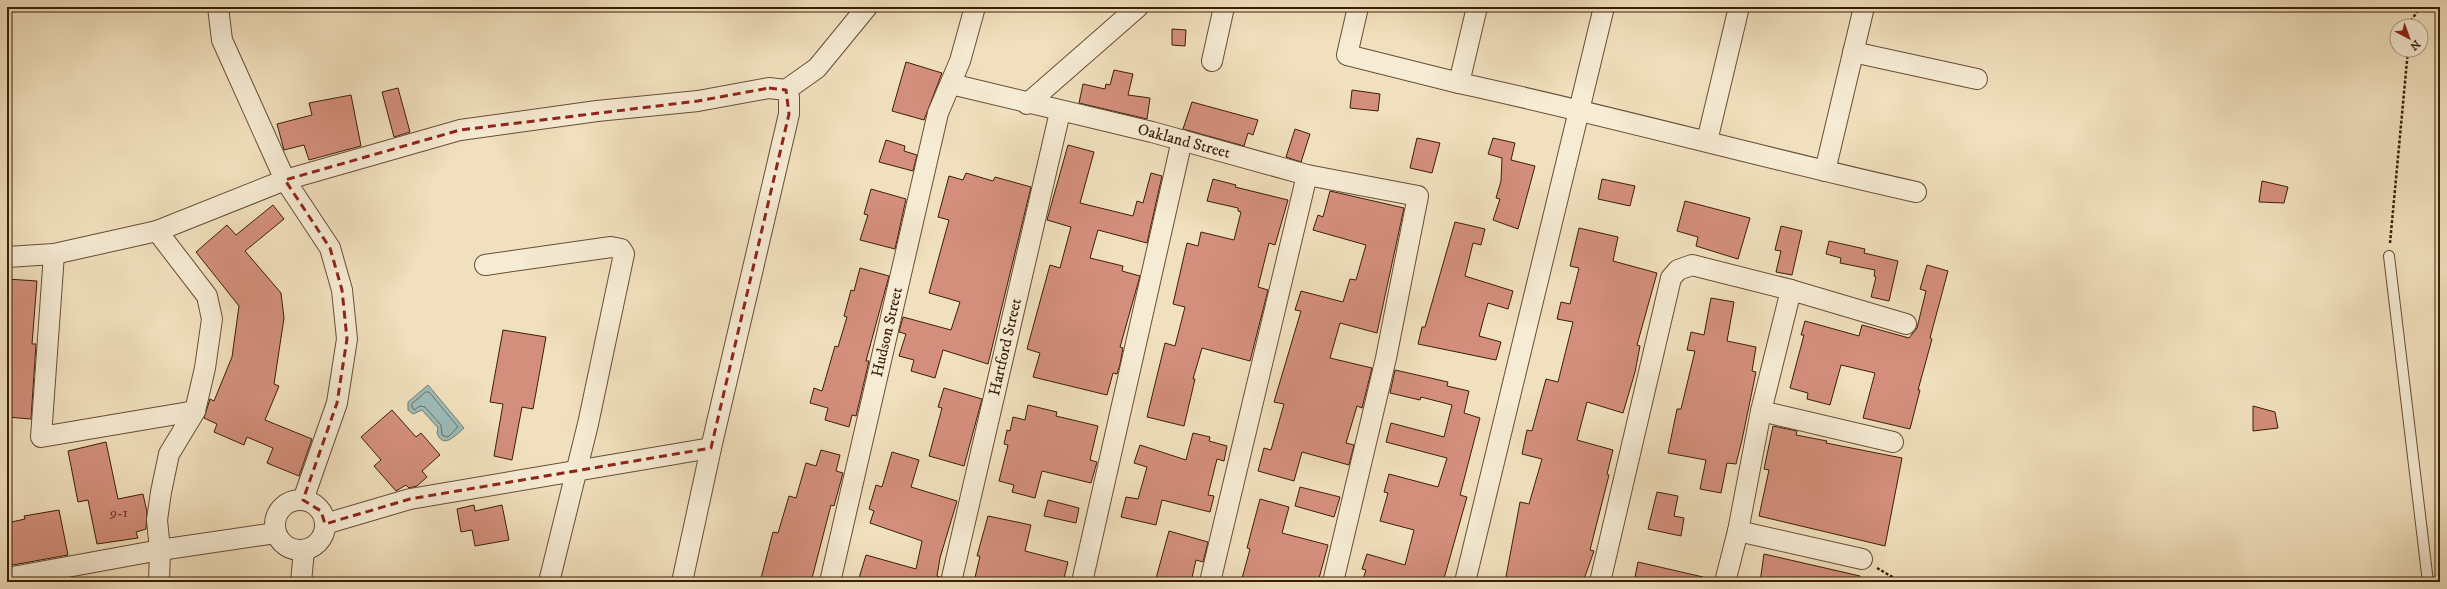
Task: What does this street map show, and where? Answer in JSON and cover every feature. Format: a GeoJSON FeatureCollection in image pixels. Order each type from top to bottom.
{"type":"FeatureCollection","features":[{"type":"Feature","properties":{"kind":"street"},"geometry":{"type":"LineString","coordinates":[[218,7],[222,40],[285,180],[330,248],[342,290],[346,339],[336,403],[303,500]]}},
{"type":"Feature","properties":{"kind":"street"},"geometry":{"type":"LineString","coordinates":[[7,257],[54,254],[157,231],[285,180],[460,130],[597,111],[698,100],[769,88],[786,90],[817,68],[867,7]]}},
{"type":"Feature","properties":{"kind":"street","name":"Hudson Street"},"geometry":{"type":"LineString","coordinates":[[830,582],[938,113],[951,84],[975,7]]}},
{"type":"Feature","properties":{"kind":"street"},"geometry":{"type":"LineString","coordinates":[[1027,104],[1138,7]]}},
{"type":"Feature","properties":{"kind":"street"},"geometry":{"type":"LineString","coordinates":[[1212,61],[1224,7]]}},
{"type":"Feature","properties":{"kind":"street"},"geometry":{"type":"LineString","coordinates":[[1358,7],[1347,55],[1459,83],[1579,109],[1825,171],[1916,192]]}},
{"type":"Feature","properties":{"kind":"street"},"geometry":{"type":"LineString","coordinates":[[1459,83],[1477,7]]}},
{"type":"Feature","properties":{"kind":"street"},"geometry":{"type":"LineString","coordinates":[[1465,582],[1604,7]]}},
{"type":"Feature","properties":{"kind":"street"},"geometry":{"type":"LineString","coordinates":[[1707,141],[1738,7]]}},
{"type":"Feature","properties":{"kind":"street"},"geometry":{"type":"LineString","coordinates":[[1825,171],[1864,7]]}},
{"type":"Feature","properties":{"kind":"street"},"geometry":{"type":"LineString","coordinates":[[1853,52],[1977,79]]}},
{"type":"Feature","properties":{"kind":"street","name":"Oakland Street"},"geometry":{"type":"LineString","coordinates":[[951,84],[1027,104],[1182,140],[1307,175],[1418,196],[1386,358],[1333,582]]}},
{"type":"Feature","properties":{"kind":"street"},"geometry":{"type":"LineString","coordinates":[[682,582],[711,448],[789,114],[789,97],[786,90]]}},
{"type":"Feature","properties":{"kind":"street","name":"Hartford Street"},"geometry":{"type":"LineString","coordinates":[[951,582],[1060,112]]}},
{"type":"Feature","properties":{"kind":"street"},"geometry":{"type":"LineString","coordinates":[[1082,582],[1182,140]]}},
{"type":"Feature","properties":{"kind":"street"},"geometry":{"type":"LineString","coordinates":[[1210,582],[1307,175]]}},
{"type":"Feature","properties":{"kind":"street"},"geometry":{"type":"LineString","coordinates":[[157,231],[207,296],[210,307],[211,333],[195,411],[169,454],[157,520],[160,550],[159,582]]}},
{"type":"Feature","properties":{"kind":"street"},"geometry":{"type":"LineString","coordinates":[[485,265],[611,247],[621,249],[624,254],[550,582]]}},
{"type":"Feature","properties":{"kind":"street"},"geometry":{"type":"LineString","coordinates":[[54,254],[41,437],[195,411]]}},
{"type":"Feature","properties":{"kind":"street"},"geometry":{"type":"LineString","coordinates":[[1600,582],[1671,278],[1678,270],[1692,265],[1791,290],[1906,324]]}},
{"type":"Feature","properties":{"kind":"street"},"geometry":{"type":"LineString","coordinates":[[1725,582],[1738,531],[1761,411],[1791,290]]}},
{"type":"Feature","properties":{"kind":"street"},"geometry":{"type":"LineString","coordinates":[[1761,411],[1893,442]]}},
{"type":"Feature","properties":{"kind":"street"},"geometry":{"type":"LineString","coordinates":[[325,524],[410,499],[711,448]]}},
{"type":"Feature","properties":{"kind":"street"},"geometry":{"type":"LineString","coordinates":[[303,500],[310,502],[321,511],[325,524],[321,538],[316,544],[304,550],[290,548],[284,545],[276,533],[275,521],[280,509],[286,504],[303,500]]}},
{"type":"Feature","properties":{"kind":"street"},"geometry":{"type":"LineString","coordinates":[[1738,531],[1862,559]]}},
{"type":"Feature","properties":{"kind":"street"},"geometry":{"type":"LineString","coordinates":[[7,578],[160,550],[276,533]]}},
{"type":"Feature","properties":{"kind":"street"},"geometry":{"type":"LineString","coordinates":[[301,582],[304,550]]}},
{"type":"Feature","properties":{"kind":"lane"},"geometry":{"type":"LineString","coordinates":[[2389,256],[2428,582]]}},
{"type":"Feature","properties":{"kind":"path"},"geometry":{"type":"LineString","coordinates":[[2413,18],[2420,7]]}},
{"type":"Feature","properties":{"kind":"path"},"geometry":{"type":"LineString","coordinates":[[2389,256],[2407,58]]}},
{"type":"Feature","properties":{"kind":"path"},"geometry":{"type":"LineString","coordinates":[[1862,559],[1901,582]]}},
{"type":"Feature","properties":{"kind":"highlighted area"},"geometry":{"type":"Polygon","coordinates":[[[769,88],[786,90],[789,114],[711,448],[410,499],[325,524],[321,511],[303,500],[337,403],[347,339],[342,290],[330,248],[285,180],[460,130],[698,101],[769,88]]]}},
{"type":"Feature","properties":{"kind":"water"},"geometry":{"type":"Polygon","coordinates":[[[428,385],[464,428],[450,440],[446,441],[440,438],[437,433],[438,428],[422,410],[413,414],[408,410],[408,402],[428,385]]]}},
{"type":"Feature","properties":{"kind":"building"},"geometry":{"type":"Polygon","coordinates":[[[1172,29],[1186,30],[1185,46],[1172,45],[1172,29]]]}},
{"type":"Feature","properties":{"kind":"building"},"geometry":{"type":"Polygon","coordinates":[[[906,62],[942,73],[924,120],[892,111],[906,62]]]}},
{"type":"Feature","properties":{"kind":"building"},"geometry":{"type":"Polygon","coordinates":[[[1114,70],[1133,74],[1128,95],[1150,98],[1147,119],[1079,103],[1083,84],[1105,89],[1106,84],[1110,85],[1114,70]]]}},
{"type":"Feature","properties":{"kind":"building"},"geometry":{"type":"Polygon","coordinates":[[[398,88],[410,132],[394,137],[382,92],[398,88]]]}},
{"type":"Feature","properties":{"kind":"building"},"geometry":{"type":"Polygon","coordinates":[[[1352,90],[1380,94],[1378,111],[1350,108],[1352,90]]]}},
{"type":"Feature","properties":{"kind":"building"},"geometry":{"type":"Polygon","coordinates":[[[351,95],[361,146],[309,160],[304,145],[284,150],[277,124],[312,115],[309,103],[351,95]]]}},
{"type":"Feature","properties":{"kind":"building"},"geometry":{"type":"Polygon","coordinates":[[[1192,102],[1258,120],[1253,135],[1248,133],[1244,146],[1183,129],[1192,102]]]}},
{"type":"Feature","properties":{"kind":"building"},"geometry":{"type":"Polygon","coordinates":[[[1295,129],[1310,134],[1301,162],[1286,157],[1295,129]]]}},
{"type":"Feature","properties":{"kind":"building"},"geometry":{"type":"Polygon","coordinates":[[[1417,138],[1440,143],[1432,173],[1410,168],[1417,138]]]}},
{"type":"Feature","properties":{"kind":"building"},"geometry":{"type":"Polygon","coordinates":[[[1493,138],[1515,143],[1511,160],[1535,166],[1518,229],[1493,220],[1500,199],[1496,198],[1501,181],[1502,158],[1488,154],[1493,138]]]}},
{"type":"Feature","properties":{"kind":"building"},"geometry":{"type":"Polygon","coordinates":[[[886,140],[905,146],[904,151],[917,155],[913,171],[879,162],[886,140]]]}},
{"type":"Feature","properties":{"kind":"building"},"geometry":{"type":"Polygon","coordinates":[[[1068,145],[1094,152],[1080,203],[1133,216],[1137,201],[1143,203],[1151,173],[1162,176],[1147,243],[1098,230],[1090,258],[1123,266],[1122,271],[1140,276],[1120,347],[1123,348],[1120,364],[1117,374],[1113,373],[1107,395],[1033,377],[1040,353],[1027,349],[1050,265],[1060,268],[1071,227],[1047,220],[1068,145]]]}},
{"type":"Feature","properties":{"kind":"building"},"geometry":{"type":"Polygon","coordinates":[[[966,173],[993,181],[995,177],[1031,187],[988,364],[943,350],[935,378],[911,371],[914,360],[899,356],[906,334],[899,332],[903,317],[951,330],[960,302],[929,293],[949,220],[938,217],[949,176],[963,180],[966,173]]]}},
{"type":"Feature","properties":{"kind":"building"},"geometry":{"type":"Polygon","coordinates":[[[1213,179],[1236,185],[1235,187],[1288,200],[1275,245],[1269,243],[1258,287],[1268,290],[1250,361],[1202,348],[1193,379],[1195,379],[1184,426],[1147,417],[1165,343],[1175,346],[1185,307],[1173,304],[1187,243],[1198,246],[1201,232],[1234,240],[1241,212],[1238,211],[1238,208],[1207,201],[1213,179]]]}},
{"type":"Feature","properties":{"kind":"building"},"geometry":{"type":"Polygon","coordinates":[[[1602,179],[1635,186],[1630,206],[1598,199],[1602,179]]]}},
{"type":"Feature","properties":{"kind":"building"},"geometry":{"type":"Polygon","coordinates":[[[2262,181],[2288,187],[2284,203],[2259,202],[2262,181]]]}},
{"type":"Feature","properties":{"kind":"building"},"geometry":{"type":"Polygon","coordinates":[[[871,189],[906,199],[895,249],[860,240],[868,215],[864,214],[871,189]]]}},
{"type":"Feature","properties":{"kind":"building"},"geometry":{"type":"Polygon","coordinates":[[[1330,191],[1404,208],[1377,333],[1340,323],[1330,358],[1372,368],[1362,408],[1357,406],[1346,443],[1354,445],[1349,465],[1302,452],[1294,481],[1258,471],[1264,448],[1271,450],[1284,404],[1274,402],[1301,311],[1295,310],[1301,291],[1343,302],[1350,279],[1356,280],[1366,245],[1313,230],[1318,215],[1323,217],[1330,191]]]}},
{"type":"Feature","properties":{"kind":"building"},"geometry":{"type":"Polygon","coordinates":[[[1685,201],[1750,218],[1738,259],[1696,246],[1698,237],[1677,231],[1685,201]]]}},
{"type":"Feature","properties":{"kind":"building"},"geometry":{"type":"Polygon","coordinates":[[[273,205],[284,219],[245,251],[281,293],[284,318],[274,384],[279,386],[265,420],[312,439],[299,476],[267,463],[273,448],[247,437],[244,445],[214,432],[217,424],[204,418],[210,399],[214,401],[232,357],[239,306],[196,252],[227,225],[236,235],[273,205]]]}},
{"type":"Feature","properties":{"kind":"building"},"geometry":{"type":"Polygon","coordinates":[[[1455,222],[1485,229],[1481,245],[1473,243],[1465,276],[1513,291],[1508,309],[1488,303],[1479,336],[1501,342],[1496,360],[1418,344],[1422,327],[1425,327],[1455,222]]]}},
{"type":"Feature","properties":{"kind":"building"},"geometry":{"type":"Polygon","coordinates":[[[1781,226],[1802,231],[1792,275],[1776,272],[1781,251],[1775,250],[1781,226]]]}},
{"type":"Feature","properties":{"kind":"building"},"geometry":{"type":"Polygon","coordinates":[[[1579,228],[1618,237],[1613,261],[1657,273],[1637,345],[1640,346],[1635,372],[1623,413],[1587,402],[1577,440],[1613,450],[1607,474],[1609,475],[1590,550],[1594,551],[1583,582],[1505,582],[1520,502],[1529,504],[1542,459],[1522,454],[1527,430],[1532,431],[1546,379],[1558,382],[1573,322],[1557,319],[1561,302],[1570,304],[1579,268],[1570,266],[1579,228]]]}},
{"type":"Feature","properties":{"kind":"building"},"geometry":{"type":"Polygon","coordinates":[[[1829,241],[1865,249],[1864,253],[1898,261],[1889,301],[1871,297],[1876,277],[1874,276],[1875,270],[1840,263],[1841,258],[1826,254],[1829,241]]]}},
{"type":"Feature","properties":{"kind":"building"},"geometry":{"type":"Polygon","coordinates":[[[1927,265],[1948,271],[1930,338],[1932,339],[1918,390],[1920,390],[1910,429],[1863,418],[1875,373],[1841,365],[1830,405],[1807,399],[1808,393],[1790,388],[1804,335],[1801,335],[1805,321],[1859,336],[1862,325],[1909,338],[1917,328],[1926,291],[1920,289],[1927,265]]]}},
{"type":"Feature","properties":{"kind":"building"},"geometry":{"type":"Polygon","coordinates":[[[860,268],[889,276],[866,361],[869,361],[856,416],[852,415],[849,427],[825,420],[828,408],[810,403],[814,388],[822,391],[835,346],[838,347],[847,317],[844,316],[851,290],[854,291],[860,268]]]}},
{"type":"Feature","properties":{"kind":"building"},"geometry":{"type":"Polygon","coordinates":[[[7,279],[37,281],[32,344],[36,344],[31,419],[7,417],[7,279]]]}},
{"type":"Feature","properties":{"kind":"building"},"geometry":{"type":"Polygon","coordinates":[[[1711,298],[1734,302],[1727,341],[1756,347],[1752,371],[1756,372],[1742,440],[1736,464],[1727,463],[1721,493],[1700,489],[1706,460],[1668,453],[1677,409],[1681,409],[1695,351],[1687,350],[1691,332],[1704,335],[1711,298]]]}},
{"type":"Feature","properties":{"kind":"building"},"geometry":{"type":"Polygon","coordinates":[[[503,330],[546,337],[533,409],[522,407],[512,460],[494,456],[503,404],[490,402],[503,330]]]}},
{"type":"Feature","properties":{"kind":"building"},"geometry":{"type":"Polygon","coordinates":[[[1395,370],[1448,382],[1447,386],[1469,391],[1464,413],[1480,418],[1460,495],[1467,497],[1443,582],[1362,582],[1366,570],[1362,569],[1367,554],[1405,565],[1414,530],[1380,521],[1388,493],[1384,492],[1389,474],[1438,487],[1447,458],[1386,442],[1391,423],[1444,437],[1452,405],[1421,397],[1420,400],[1390,393],[1395,370]]]}},
{"type":"Feature","properties":{"kind":"building"},"geometry":{"type":"Polygon","coordinates":[[[944,388],[982,399],[964,466],[929,456],[942,408],[938,407],[944,388]]]}},
{"type":"Feature","properties":{"kind":"building"},"geometry":{"type":"Polygon","coordinates":[[[1028,405],[1057,412],[1056,416],[1098,426],[1090,460],[1097,462],[1091,483],[1042,471],[1035,498],[1012,492],[1014,485],[999,481],[1008,445],[1004,444],[1007,430],[1010,431],[1013,417],[1025,420],[1028,405]]]}},
{"type":"Feature","properties":{"kind":"building"},"geometry":{"type":"Polygon","coordinates":[[[2253,406],[2275,412],[2278,428],[2253,431],[2253,406]]]}},
{"type":"Feature","properties":{"kind":"building"},"geometry":{"type":"Polygon","coordinates":[[[392,410],[416,437],[421,433],[440,455],[422,471],[427,477],[417,486],[409,488],[406,485],[396,491],[374,466],[381,460],[361,437],[392,410]]]}},
{"type":"Feature","properties":{"kind":"building"},"geometry":{"type":"Polygon","coordinates":[[[1773,426],[1797,431],[1796,435],[1827,441],[1826,443],[1902,458],[1885,546],[1759,516],[1769,470],[1764,469],[1773,426]]]}},
{"type":"Feature","properties":{"kind":"building"},"geometry":{"type":"Polygon","coordinates":[[[1193,433],[1210,437],[1209,441],[1227,446],[1224,461],[1217,459],[1208,495],[1214,496],[1210,512],[1162,500],[1156,525],[1121,517],[1126,497],[1138,499],[1147,467],[1134,463],[1140,445],[1186,460],[1193,433]]]}},
{"type":"Feature","properties":{"kind":"building"},"geometry":{"type":"Polygon","coordinates":[[[106,442],[118,499],[143,494],[147,512],[146,529],[136,532],[138,538],[97,544],[88,500],[78,502],[68,451],[106,442]]]}},
{"type":"Feature","properties":{"kind":"building"},"geometry":{"type":"Polygon","coordinates":[[[821,450],[840,455],[836,471],[843,473],[834,506],[831,505],[811,582],[760,582],[773,532],[778,533],[789,496],[796,498],[806,463],[816,466],[821,450]]]}},
{"type":"Feature","properties":{"kind":"building"},"geometry":{"type":"Polygon","coordinates":[[[892,452],[919,460],[911,487],[957,501],[940,558],[937,576],[940,577],[940,582],[871,582],[859,578],[866,555],[916,569],[922,541],[870,523],[874,511],[869,509],[876,485],[882,487],[892,452]]]}},
{"type":"Feature","properties":{"kind":"building"},"geometry":{"type":"Polygon","coordinates":[[[1300,487],[1340,497],[1334,517],[1295,506],[1300,487]]]}},
{"type":"Feature","properties":{"kind":"building"},"geometry":{"type":"Polygon","coordinates":[[[1657,492],[1678,496],[1674,516],[1684,518],[1681,536],[1648,529],[1657,492]]]}},
{"type":"Feature","properties":{"kind":"building"},"geometry":{"type":"Polygon","coordinates":[[[1260,499],[1289,507],[1282,533],[1328,545],[1318,582],[1241,582],[1250,549],[1247,548],[1260,499]]]}},
{"type":"Feature","properties":{"kind":"building"},"geometry":{"type":"Polygon","coordinates":[[[1048,500],[1079,508],[1076,523],[1044,516],[1048,500]]]}},
{"type":"Feature","properties":{"kind":"building"},"geometry":{"type":"Polygon","coordinates":[[[474,505],[475,511],[502,505],[509,540],[475,546],[472,530],[461,532],[457,509],[474,505]]]}},
{"type":"Feature","properties":{"kind":"building"},"geometry":{"type":"Polygon","coordinates":[[[59,510],[68,555],[7,566],[7,523],[25,519],[24,516],[59,510]]]}},
{"type":"Feature","properties":{"kind":"building"},"geometry":{"type":"Polygon","coordinates":[[[988,516],[1031,525],[1025,551],[1068,562],[1063,582],[974,582],[980,556],[977,556],[988,516]]]}},
{"type":"Feature","properties":{"kind":"building"},"geometry":{"type":"Polygon","coordinates":[[[1169,531],[1208,542],[1203,562],[1196,560],[1191,582],[1155,582],[1169,531]]]}},
{"type":"Feature","properties":{"kind":"building"},"geometry":{"type":"Polygon","coordinates":[[[1764,554],[1860,576],[1859,582],[1760,582],[1764,554]]]}},
{"type":"Feature","properties":{"kind":"building"},"geometry":{"type":"Polygon","coordinates":[[[1638,562],[1703,577],[1703,582],[1661,582],[1635,577],[1638,562]]]}}]}
